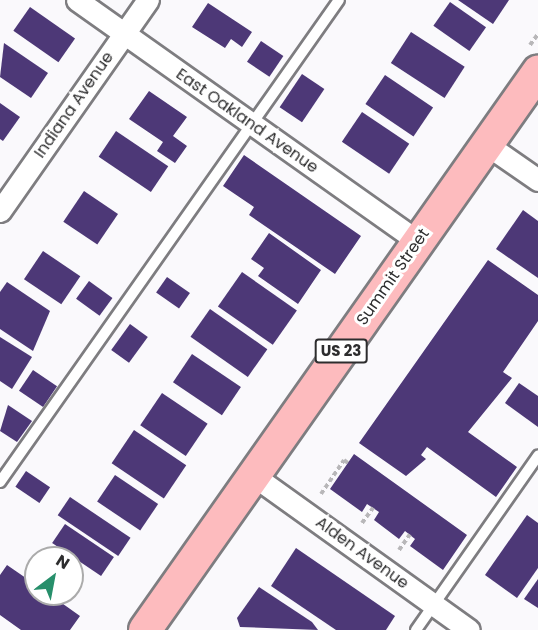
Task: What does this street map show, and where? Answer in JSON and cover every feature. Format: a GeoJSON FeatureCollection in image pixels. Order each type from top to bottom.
{"type":"FeatureCollection","features":[{"type":"Feature","properties":{"kind":"main road","name":"Summit Street"},"geometry":{"type":"LineString","coordinates":[[145,630],[538,72]]}},
{"type":"Feature","properties":{"kind":"street","name":"East Oakland Avenue"},"geometry":{"type":"LineString","coordinates":[[77,0],[418,241]]}},
{"type":"Feature","properties":{"kind":"street","name":"Indiana Avenue"},"geometry":{"type":"LineString","coordinates":[[0,211],[148,0]]}},
{"type":"Feature","properties":{"kind":"street"},"geometry":{"type":"LineString","coordinates":[[486,144],[538,180]]}},
{"type":"Feature","properties":{"kind":"street","name":"Alden Avenue"},"geometry":{"type":"LineString","coordinates":[[254,476],[470,630]]}},
{"type":"Feature","properties":{"kind":"lane"},"geometry":{"type":"LineString","coordinates":[[0,482],[339,0]]}},
{"type":"Feature","properties":{"kind":"lane"},"geometry":{"type":"LineString","coordinates":[[416,630],[538,456]]}},
{"type":"Feature","properties":{"kind":"path"},"geometry":{"type":"LineString","coordinates":[[321,494],[344,460],[348,463]]}},
{"type":"Feature","properties":{"kind":"path"},"geometry":{"type":"LineString","coordinates":[[362,523],[373,508]]}},
{"type":"Feature","properties":{"kind":"path"},"geometry":{"type":"LineString","coordinates":[[399,550],[410,534]]}},
{"type":"Feature","properties":{"kind":"building"},"geometry":{"type":"Polygon","coordinates":[[[458,0],[509,0],[493,24],[458,0]]]}},
{"type":"Feature","properties":{"kind":"building"},"geometry":{"type":"Polygon","coordinates":[[[450,2],[486,27],[469,51],[433,26],[450,2]]]}},
{"type":"Feature","properties":{"kind":"building"},"geometry":{"type":"Polygon","coordinates":[[[208,3],[252,32],[242,47],[231,39],[225,48],[192,27],[208,3]]]}},
{"type":"Feature","properties":{"kind":"building"},"geometry":{"type":"Polygon","coordinates":[[[30,7],[75,39],[58,62],[13,31],[30,7]]]}},
{"type":"Feature","properties":{"kind":"building"},"geometry":{"type":"Polygon","coordinates":[[[411,32],[465,67],[445,98],[391,63],[411,32]]]}},
{"type":"Feature","properties":{"kind":"building"},"geometry":{"type":"Polygon","coordinates":[[[261,41],[283,56],[269,77],[247,62],[261,41]]]}},
{"type":"Feature","properties":{"kind":"building"},"geometry":{"type":"Polygon","coordinates":[[[4,43],[48,73],[31,98],[0,77],[4,43]]]}},
{"type":"Feature","properties":{"kind":"building"},"geometry":{"type":"Polygon","coordinates":[[[302,74],[324,89],[302,122],[280,107],[302,74]]]}},
{"type":"Feature","properties":{"kind":"building"},"geometry":{"type":"Polygon","coordinates":[[[385,75],[433,107],[414,136],[365,104],[385,75]]]}},
{"type":"Feature","properties":{"kind":"building"},"geometry":{"type":"Polygon","coordinates":[[[149,91],[187,117],[173,136],[187,146],[175,163],[157,151],[163,142],[129,119],[149,91]]]}},
{"type":"Feature","properties":{"kind":"building"},"geometry":{"type":"Polygon","coordinates":[[[0,103],[20,117],[3,141],[0,139],[0,103]]]}},
{"type":"Feature","properties":{"kind":"building"},"geometry":{"type":"Polygon","coordinates":[[[362,112],[409,144],[389,174],[342,142],[362,112]]]}},
{"type":"Feature","properties":{"kind":"building"},"geometry":{"type":"Polygon","coordinates":[[[116,131],[168,166],[151,192],[99,157],[116,131]]]}},
{"type":"Feature","properties":{"kind":"building"},"geometry":{"type":"Polygon","coordinates":[[[244,155],[361,236],[335,274],[249,215],[254,207],[223,186],[244,155]]]}},
{"type":"Feature","properties":{"kind":"building"},"geometry":{"type":"Polygon","coordinates":[[[84,191],[118,214],[97,245],[63,222],[84,191]]]}},
{"type":"Feature","properties":{"kind":"building"},"geometry":{"type":"Polygon","coordinates":[[[523,210],[538,221],[538,278],[496,249],[523,210]]]}},
{"type":"Feature","properties":{"kind":"building"},"geometry":{"type":"Polygon","coordinates":[[[269,233],[321,270],[298,304],[258,276],[264,268],[251,259],[269,233]]]}},
{"type":"Feature","properties":{"kind":"building"},"geometry":{"type":"Polygon","coordinates":[[[43,251],[80,276],[61,304],[24,279],[43,251]]]}},
{"type":"Feature","properties":{"kind":"building"},"geometry":{"type":"Polygon","coordinates":[[[488,260],[538,295],[538,321],[503,372],[512,378],[468,432],[517,467],[496,497],[427,447],[421,455],[426,459],[406,476],[359,443],[488,260]]]}},
{"type":"Feature","properties":{"kind":"building"},"geometry":{"type":"Polygon","coordinates":[[[242,272],[297,310],[273,345],[218,306],[242,272]]]}},
{"type":"Feature","properties":{"kind":"building"},"geometry":{"type":"Polygon","coordinates":[[[167,277],[190,293],[179,309],[156,293],[167,277]]]}},
{"type":"Feature","properties":{"kind":"building"},"geometry":{"type":"Polygon","coordinates":[[[89,281],[112,298],[100,316],[76,299],[89,281]]]}},
{"type":"Feature","properties":{"kind":"building"},"geometry":{"type":"Polygon","coordinates":[[[7,282],[50,311],[33,351],[0,329],[0,292],[7,282]]]}},
{"type":"Feature","properties":{"kind":"building"},"geometry":{"type":"Polygon","coordinates":[[[210,309],[267,349],[248,377],[190,337],[210,309]]]}},
{"type":"Feature","properties":{"kind":"building"},"geometry":{"type":"Polygon","coordinates":[[[130,324],[148,337],[129,363],[111,350],[130,324]]]}},
{"type":"Feature","properties":{"kind":"building"},"geometry":{"type":"Polygon","coordinates":[[[0,337],[32,357],[12,389],[0,381],[0,337]]]}},
{"type":"Feature","properties":{"kind":"building"},"geometry":{"type":"Polygon","coordinates":[[[192,354],[241,387],[222,415],[173,382],[192,354]]]}},
{"type":"Feature","properties":{"kind":"building"},"geometry":{"type":"Polygon","coordinates":[[[33,370],[57,386],[43,407],[19,391],[33,370]]]}},
{"type":"Feature","properties":{"kind":"building"},"geometry":{"type":"Polygon","coordinates":[[[519,383],[538,396],[538,427],[505,403],[519,383]]]}},
{"type":"Feature","properties":{"kind":"building"},"geometry":{"type":"Polygon","coordinates":[[[162,393],[208,424],[186,456],[140,425],[162,393]]]}},
{"type":"Feature","properties":{"kind":"building"},"geometry":{"type":"Polygon","coordinates":[[[8,405],[32,421],[17,442],[0,431],[8,405]]]}},
{"type":"Feature","properties":{"kind":"building"},"geometry":{"type":"Polygon","coordinates":[[[134,430],[186,465],[164,498],[112,463],[134,430]]]}},
{"type":"Feature","properties":{"kind":"building"},"geometry":{"type":"Polygon","coordinates":[[[354,454],[467,535],[443,570],[410,546],[415,539],[405,531],[399,539],[374,520],[379,512],[367,504],[362,512],[330,489],[354,454]]]}},
{"type":"Feature","properties":{"kind":"building"},"geometry":{"type":"Polygon","coordinates":[[[26,471],[50,487],[39,503],[15,487],[26,471]]]}},
{"type":"Feature","properties":{"kind":"building"},"geometry":{"type":"Polygon","coordinates":[[[115,475],[158,504],[140,531],[97,502],[115,475]]]}},
{"type":"Feature","properties":{"kind":"building"},"geometry":{"type":"Polygon","coordinates":[[[70,497],[131,538],[118,556],[58,515],[70,497]]]}},
{"type":"Feature","properties":{"kind":"building"},"geometry":{"type":"Polygon","coordinates":[[[527,515],[538,523],[538,568],[517,598],[485,575],[527,515]]]}},
{"type":"Feature","properties":{"kind":"building"},"geometry":{"type":"Polygon","coordinates":[[[65,524],[114,557],[101,576],[84,565],[84,546],[56,546],[52,543],[65,524]]]}},
{"type":"Feature","properties":{"kind":"building"},"geometry":{"type":"Polygon","coordinates":[[[296,548],[395,616],[386,630],[336,630],[271,586],[296,548]]]}},
{"type":"Feature","properties":{"kind":"building"},"geometry":{"type":"Polygon","coordinates":[[[7,565],[24,577],[24,606],[66,606],[80,616],[70,630],[21,630],[0,615],[0,575],[7,565]]]}},
{"type":"Feature","properties":{"kind":"building"},"geometry":{"type":"Polygon","coordinates":[[[538,579],[538,608],[524,599],[538,579]]]}},
{"type":"Feature","properties":{"kind":"building"},"geometry":{"type":"Polygon","coordinates":[[[259,587],[312,622],[318,630],[240,627],[237,618],[259,587]]]}}]}
